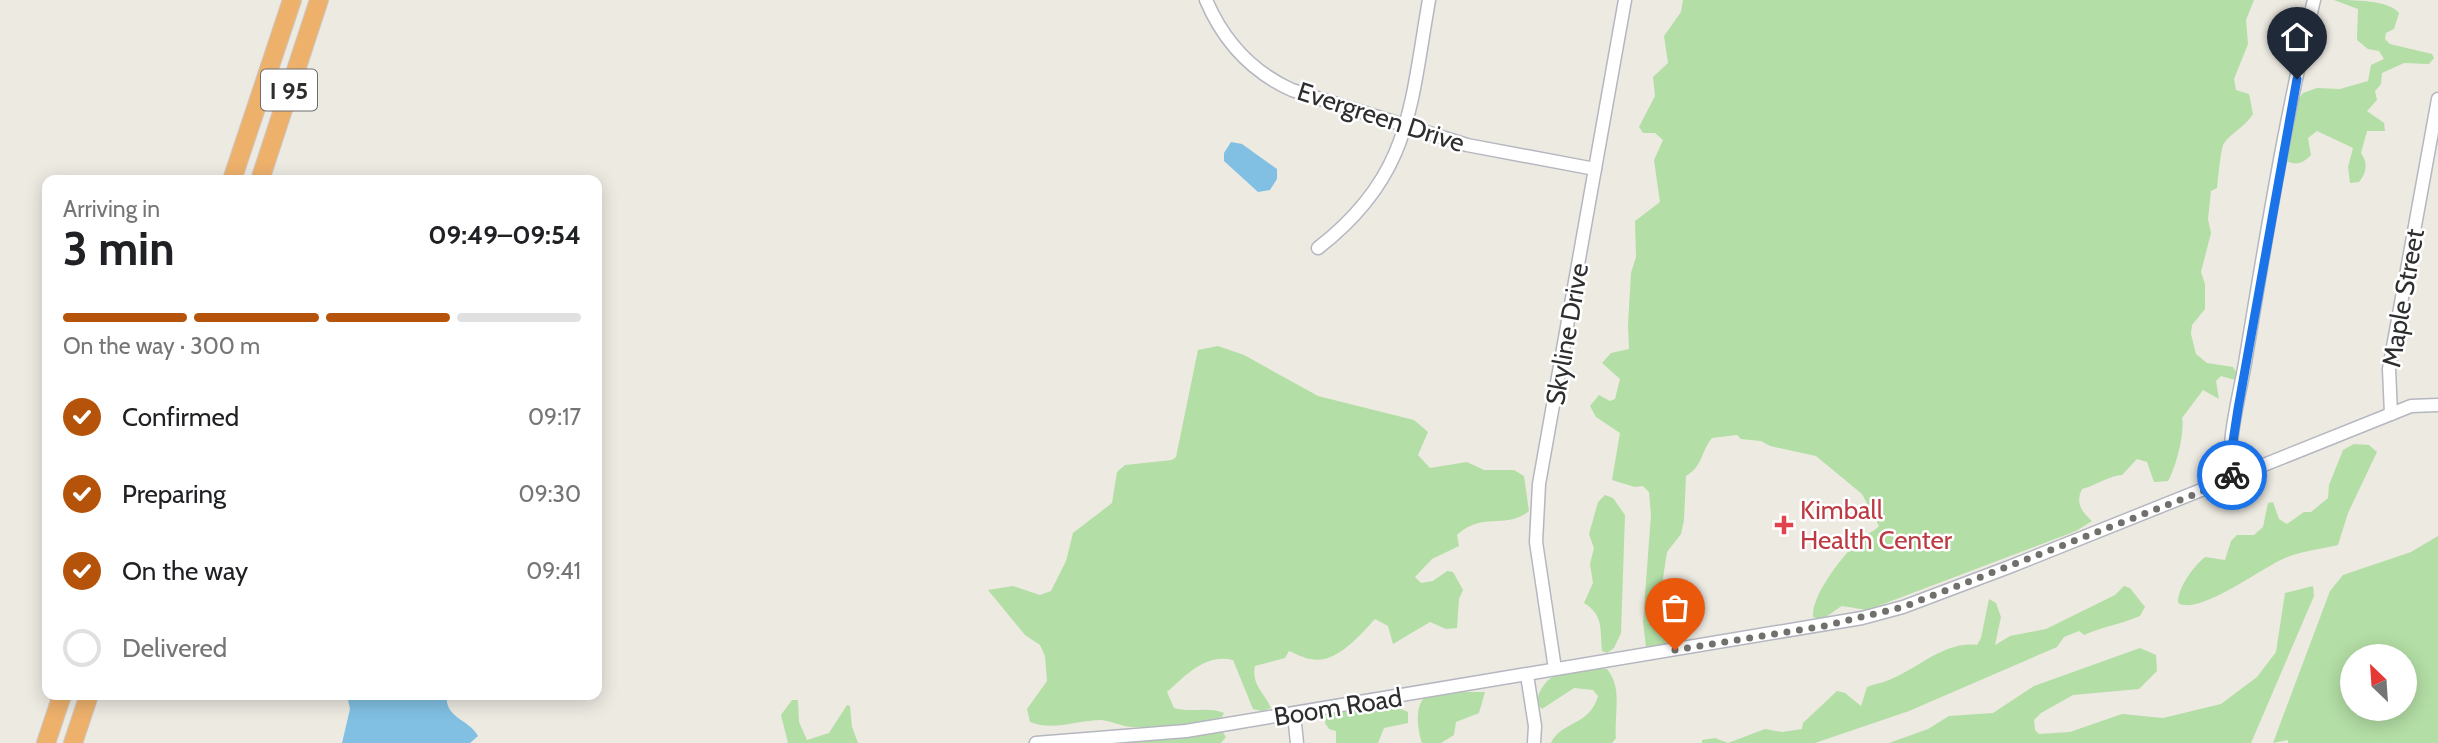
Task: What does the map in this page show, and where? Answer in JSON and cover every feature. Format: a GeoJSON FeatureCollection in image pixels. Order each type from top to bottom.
{"type":"FeatureCollection","features":[{"type":"Feature","properties":{"kind":"highway","name":"I 95"},"geometry":{"type":"LineString","coordinates":[[234,175],[292,0]]}},
{"type":"Feature","properties":{"kind":"highway","name":"I 95"},"geometry":{"type":"LineString","coordinates":[[262,175],[319,0]]}},
{"type":"Feature","properties":{"kind":"highway"},"geometry":{"type":"LineString","coordinates":[[46,743],[60,700]]}},
{"type":"Feature","properties":{"kind":"highway"},"geometry":{"type":"LineString","coordinates":[[73,743],[87,700]]}},
{"type":"Feature","properties":{"kind":"street","name":"Evergreen Drive"},"geometry":{"type":"LineString","coordinates":[[1206,0],[1230,42],[1272,80],[1306,96],[1467,145],[1595,169]]}},
{"type":"Feature","properties":{"kind":"street"},"geometry":{"type":"LineString","coordinates":[[1318,247],[1354,217],[1381,184],[1406,128],[1429,0]]}},
{"type":"Feature","properties":{"kind":"street","name":"Skyline Drive"},"geometry":{"type":"LineString","coordinates":[[1555,669],[1539,573],[1536,512],[1625,0]]}},
{"type":"Feature","properties":{"kind":"street"},"geometry":{"type":"LineString","coordinates":[[2233,479],[2230,467],[2234,434],[2265,243],[2314,0]]}},
{"type":"Feature","properties":{"kind":"street","name":"Maple Street"},"geometry":{"type":"LineString","coordinates":[[2391,414],[2389,369],[2438,99]]}},
{"type":"Feature","properties":{"kind":"street","name":"Boom Road"},"geometry":{"type":"LineString","coordinates":[[1036,743],[1186,731],[1824,626],[1883,613],[2233,479],[2391,414],[2416,405],[2438,405]]}},
{"type":"Feature","properties":{"kind":"street"},"geometry":{"type":"LineString","coordinates":[[1527,674],[1535,726],[1534,743]]}},
{"type":"Feature","properties":{"kind":"street"},"geometry":{"type":"LineString","coordinates":[[1294,714],[1297,743]]}},
{"type":"Feature","properties":{"kind":"green space"},"geometry":{"type":"Polygon","coordinates":[[[1683,0],[2254,0],[2246,20],[2248,44],[2234,79],[2236,90],[2249,94],[2253,114],[2223,145],[2217,188],[2211,191],[2208,219],[2211,233],[2201,272],[2205,284],[2205,309],[2192,325],[2191,334],[2196,354],[2207,363],[2233,367],[2236,372],[2235,380],[2221,376],[2216,381],[2219,399],[2203,390],[2182,418],[2179,450],[2168,481],[2154,482],[2147,462],[2137,459],[2122,475],[2082,489],[2079,499],[2081,507],[2092,521],[2076,531],[1867,610],[1842,606],[1825,617],[1817,618],[1813,617],[1817,598],[1830,575],[1861,538],[1879,526],[1862,494],[1816,456],[1770,446],[1761,441],[1741,439],[1737,435],[1712,438],[1696,468],[1686,476],[1681,534],[1667,552],[1663,578],[1665,620],[1675,635],[1665,645],[1646,647],[1643,622],[1651,515],[1649,492],[1643,486],[1635,487],[1612,480],[1620,433],[1596,417],[1590,406],[1599,395],[1610,401],[1615,399],[1620,379],[1602,363],[1611,353],[1629,349],[1631,273],[1636,257],[1635,221],[1660,202],[1654,160],[1663,140],[1655,133],[1643,133],[1639,127],[1655,96],[1653,77],[1668,63],[1664,36],[1681,12],[1683,0]]]}},
{"type":"Feature","properties":{"kind":"green space"},"geometry":{"type":"Polygon","coordinates":[[[2334,0],[2370,2],[2394,9],[2399,13],[2394,29],[2386,33],[2385,39],[2390,44],[2432,54],[2434,58],[2429,64],[2404,63],[2382,73],[2381,84],[2375,91],[2377,100],[2367,111],[2384,123],[2385,131],[2367,131],[2361,153],[2366,168],[2359,182],[2350,183],[2348,167],[2353,148],[2317,131],[2308,138],[2311,155],[2300,163],[2286,161],[2298,100],[2303,93],[2317,88],[2340,89],[2368,81],[2371,65],[2384,59],[2379,51],[2368,49],[2357,40],[2358,9],[2334,0]]]}},
{"type":"Feature","properties":{"kind":"green space"},"geometry":{"type":"Polygon","coordinates":[[[1218,346],[1244,355],[1318,396],[1414,420],[1428,432],[1418,455],[1430,468],[1467,462],[1484,470],[1514,470],[1524,476],[1529,511],[1520,517],[1485,522],[1467,528],[1457,535],[1459,546],[1432,559],[1415,577],[1421,583],[1433,581],[1447,571],[1453,572],[1463,590],[1459,599],[1457,628],[1446,629],[1430,622],[1393,644],[1388,626],[1375,619],[1347,647],[1329,658],[1310,659],[1289,651],[1285,658],[1255,666],[1256,683],[1271,708],[1262,711],[1253,709],[1233,660],[1223,659],[1197,667],[1167,692],[1174,708],[1219,711],[1224,713],[1222,717],[1189,724],[1154,727],[1131,727],[1099,720],[1056,726],[1030,722],[1027,709],[1047,681],[1045,656],[1040,645],[1025,635],[988,590],[1013,586],[1040,595],[1051,591],[1066,561],[1073,533],[1112,503],[1117,472],[1125,465],[1172,460],[1176,457],[1198,350],[1218,346]]]}},
{"type":"Feature","properties":{"kind":"green space"},"geometry":{"type":"Polygon","coordinates":[[[2354,444],[2369,445],[2377,452],[2348,513],[2338,545],[2285,558],[2200,603],[2178,603],[2187,578],[2205,557],[2225,560],[2231,541],[2237,535],[2254,535],[2263,527],[2268,503],[2273,502],[2279,519],[2287,524],[2304,512],[2311,512],[2328,498],[2329,485],[2343,450],[2354,444]]]}},
{"type":"Feature","properties":{"kind":"green space"},"geometry":{"type":"Polygon","coordinates":[[[1605,495],[1613,498],[1625,515],[1621,633],[1614,648],[1607,653],[1602,651],[1598,618],[1584,603],[1593,583],[1590,564],[1594,548],[1589,534],[1598,502],[1605,495]]]}},
{"type":"Feature","properties":{"kind":"green space"},"geometry":{"type":"Polygon","coordinates":[[[2438,536],[2438,743],[2288,743],[2288,740],[2273,743],[2330,591],[2343,575],[2411,552],[2438,536]]]}},
{"type":"Feature","properties":{"kind":"green space"},"geometry":{"type":"Polygon","coordinates":[[[2124,586],[2130,588],[2145,607],[2140,616],[2084,635],[2079,631],[2064,637],[2057,647],[1909,711],[1815,743],[1728,743],[1765,729],[1782,732],[1802,729],[1803,723],[1837,691],[1845,693],[1861,706],[1867,687],[1900,675],[1942,651],[1977,645],[1981,638],[1989,599],[1996,603],[2001,617],[1995,645],[2010,636],[2046,629],[2115,595],[2124,586]]]}},
{"type":"Feature","properties":{"kind":"green space"},"geometry":{"type":"Polygon","coordinates":[[[2313,586],[2314,596],[2251,743],[1889,743],[1928,729],[1949,716],[1993,713],[2034,686],[2140,648],[2156,655],[2157,671],[2139,689],[2073,695],[2041,713],[2034,720],[2035,730],[2039,734],[2070,732],[2122,714],[2163,718],[2221,704],[2257,677],[2276,652],[2285,593],[2313,586]]]}},
{"type":"Feature","properties":{"kind":"green space"},"geometry":{"type":"Polygon","coordinates":[[[1596,668],[1607,669],[1615,684],[1616,738],[1612,743],[1551,743],[1562,730],[1588,713],[1598,696],[1593,690],[1574,688],[1542,709],[1536,703],[1540,692],[1551,678],[1558,675],[1596,668]]]}},
{"type":"Feature","properties":{"kind":"green space"},"geometry":{"type":"Polygon","coordinates":[[[1485,692],[1479,713],[1456,722],[1454,735],[1441,743],[1422,743],[1418,711],[1423,699],[1436,693],[1485,692]]]}},
{"type":"Feature","properties":{"kind":"green space"},"geometry":{"type":"Polygon","coordinates":[[[792,700],[798,700],[799,722],[807,740],[829,733],[847,705],[850,706],[852,727],[858,743],[788,743],[781,715],[792,700]]]}},
{"type":"Feature","properties":{"kind":"green space"},"geometry":{"type":"Polygon","coordinates":[[[1390,704],[1408,712],[1408,723],[1384,728],[1378,743],[1336,743],[1336,731],[1329,729],[1325,723],[1327,714],[1390,704]]]}},
{"type":"Feature","properties":{"kind":"green space"},"geometry":{"type":"Polygon","coordinates":[[[1222,731],[1226,737],[1221,743],[1106,743],[1222,731]]]}},
{"type":"Feature","properties":{"kind":"green space"},"geometry":{"type":"Polygon","coordinates":[[[1715,738],[1728,743],[1702,743],[1702,740],[1715,738]]]}},
{"type":"Feature","properties":{"kind":"water"},"geometry":{"type":"Polygon","coordinates":[[[1231,142],[1242,144],[1277,169],[1277,179],[1270,190],[1258,192],[1224,161],[1224,153],[1231,142]]]}},
{"type":"Feature","properties":{"kind":"water"},"geometry":{"type":"Polygon","coordinates":[[[348,700],[447,700],[453,714],[478,736],[470,743],[342,743],[350,709],[348,700]]]}},
{"type":"Feature","properties":{"kind":"way so far"},"geometry":{"type":"LineString","coordinates":[[1675,650],[1824,626],[1903,607],[2233,479],[2232,475]]}},
{"type":"Feature","properties":{"kind":"place","name":"Kimball Health Center"},"geometry":{"type":"Point","coordinates":[1784,525]}},
{"type":"Feature","properties":{"kind":"route"},"geometry":{"type":"LineString","coordinates":[[2232,475],[2230,461],[2265,243],[2297,79]]}}]}
